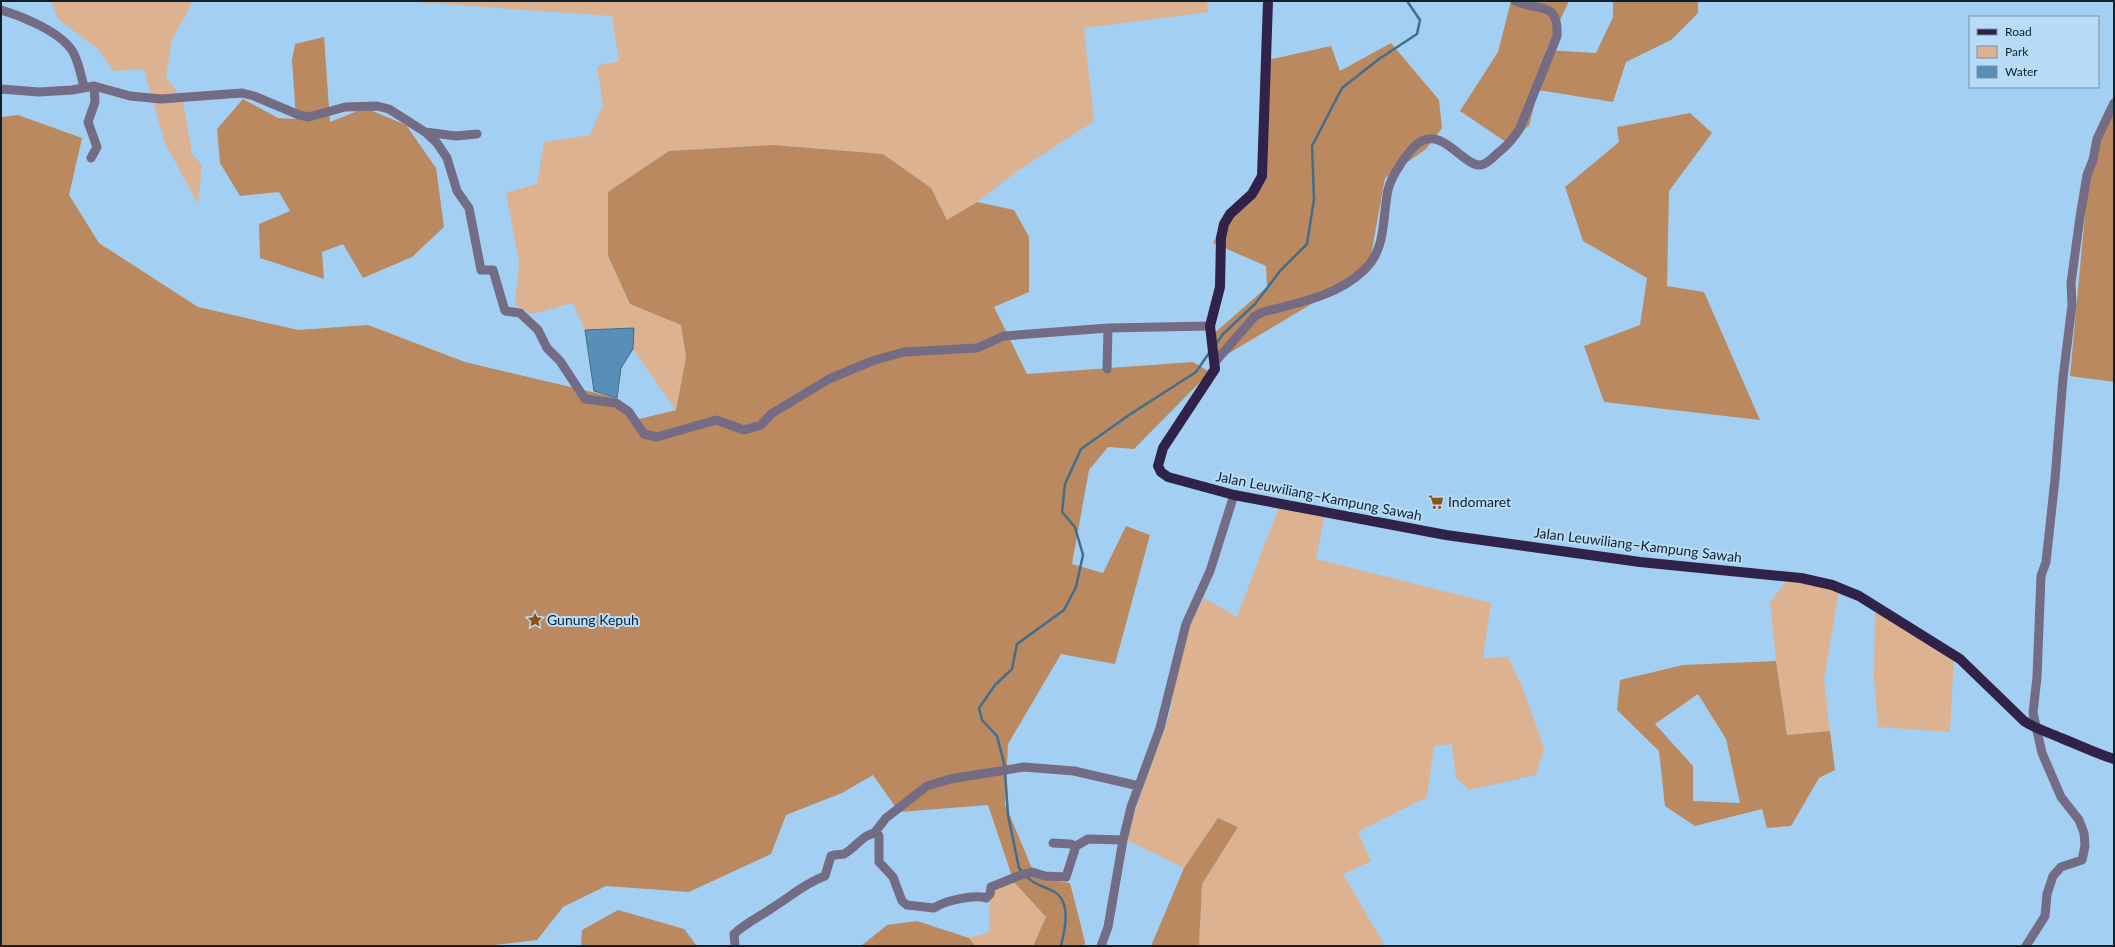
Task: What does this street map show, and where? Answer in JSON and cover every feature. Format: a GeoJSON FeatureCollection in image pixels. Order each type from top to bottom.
{"type":"FeatureCollection","features":[{"type":"Feature","properties":{"kind":"main road"},"geometry":{"type":"LineString","coordinates":[[1215,359],[1210,326],[1220,287],[1221,238],[1224,224],[1230,214],[1252,194],[1262,176],[1268,1]]}},
{"type":"Feature","properties":{"kind":"main road","name":"Jalan Leuwiliang–Kampung Sawah"},"geometry":{"type":"LineString","coordinates":[[1215,359],[1212,375],[1163,448],[1158,466],[1161,472],[1168,477],[1234,495],[1446,535],[1640,562],[1801,578],[1839,587],[1859,596],[1960,659],[2024,721],[2036,729],[2060,737],[2093,753],[2114,758]]}},
{"type":"Feature","properties":{"kind":"street"},"geometry":{"type":"LineString","coordinates":[[1215,359],[1255,316],[1263,312],[1327,294],[1362,273],[1369,265],[1380,242],[1391,181],[1416,145],[1422,141],[1442,141],[1456,150],[1468,161],[1481,165],[1487,162],[1514,139],[1558,36],[1558,24],[1555,14],[1549,8],[1541,5],[1515,1]]}},
{"type":"Feature","properties":{"kind":"street"},"geometry":{"type":"LineString","coordinates":[[1,10],[18,15],[47,30],[64,41],[74,53],[84,86]]}},
{"type":"Feature","properties":{"kind":"street"},"geometry":{"type":"LineString","coordinates":[[1,89],[39,92],[72,90],[84,86],[94,86],[130,96],[161,99],[242,93],[254,96],[299,115],[309,117],[345,107],[377,106],[389,109],[425,132],[437,143],[447,158],[457,191],[469,208],[481,270],[493,270],[505,311],[520,313],[538,330],[547,348],[560,361],[585,399],[616,403],[629,412],[644,434],[657,437],[716,420],[744,430],[761,425],[770,414],[829,379],[872,361],[904,352],[977,348],[1004,336],[1108,328],[1210,326]]}},
{"type":"Feature","properties":{"kind":"street"},"geometry":{"type":"LineString","coordinates":[[91,158],[97,147],[88,122],[95,102],[94,86]]}},
{"type":"Feature","properties":{"kind":"street"},"geometry":{"type":"LineString","coordinates":[[2026,946],[2045,916],[2047,894],[2052,876],[2061,867],[2082,860],[2085,846],[2084,833],[2079,820],[2061,797],[2042,753],[2033,712],[2037,677],[2041,576],[2046,562],[2055,479],[2063,378],[2072,305],[2071,283],[2087,174],[2093,160],[2097,139],[2114,103]]}},
{"type":"Feature","properties":{"kind":"street"},"geometry":{"type":"LineString","coordinates":[[425,132],[456,136],[477,134]]}},
{"type":"Feature","properties":{"kind":"street"},"geometry":{"type":"LineString","coordinates":[[1106,369],[1108,328]]}},
{"type":"Feature","properties":{"kind":"street"},"geometry":{"type":"LineString","coordinates":[[1101,946],[1108,927],[1123,840],[1139,786],[1160,728],[1186,624],[1210,571],[1234,495]]}},
{"type":"Feature","properties":{"kind":"street"},"geometry":{"type":"LineString","coordinates":[[735,946],[734,934],[745,924],[770,910],[812,880],[825,876],[831,856],[843,854],[874,832],[886,818],[927,786],[950,779],[1024,768],[1054,769],[1139,786]]}},
{"type":"Feature","properties":{"kind":"street"},"geometry":{"type":"LineString","coordinates":[[874,832],[879,836],[879,862],[893,877],[899,897],[907,905],[934,908],[940,904],[969,897],[979,896],[986,898],[990,894],[991,887],[1032,872],[1046,876],[1066,877],[1076,846],[1088,839],[1123,840]]}},
{"type":"Feature","properties":{"kind":"street"},"geometry":{"type":"LineString","coordinates":[[1053,843],[1070,844],[1076,846]]}},
{"type":"Feature","properties":{"kind":"green space"},"geometry":{"type":"Polygon","coordinates":[[[51,1],[193,1],[172,40],[166,77],[183,100],[192,154],[202,165],[198,204],[165,143],[144,69],[114,71],[97,48],[59,20],[51,1]]]}},
{"type":"Feature","properties":{"kind":"green space"},"geometry":{"type":"Polygon","coordinates":[[[400,1],[1207,1],[1208,12],[1084,28],[1094,121],[1019,170],[977,202],[947,220],[931,188],[883,154],[774,145],[669,151],[608,192],[608,256],[630,304],[681,325],[686,357],[676,410],[633,349],[634,328],[585,330],[573,303],[532,314],[515,305],[519,262],[506,193],[537,184],[544,142],[590,135],[603,105],[597,66],[619,61],[612,16],[400,1]]]}},
{"type":"Feature","properties":{"kind":"green space"},"geometry":{"type":"Polygon","coordinates":[[[1279,507],[1325,514],[1316,559],[1491,603],[1483,658],[1508,657],[1524,691],[1544,748],[1536,775],[1469,790],[1456,778],[1452,744],[1434,746],[1427,797],[1358,832],[1371,861],[1343,874],[1385,946],[1199,946],[1202,884],[1238,827],[1218,818],[1184,868],[1125,839],[1170,713],[1183,638],[1204,598],[1237,617],[1279,507]]]}},
{"type":"Feature","properties":{"kind":"green space"},"geometry":{"type":"Polygon","coordinates":[[[1791,576],[1840,585],[1824,679],[1830,731],[1787,735],[1776,661],[1770,602],[1791,576]]]}},
{"type":"Feature","properties":{"kind":"green space"},"geometry":{"type":"Polygon","coordinates":[[[1875,603],[1954,654],[1950,732],[1878,727],[1874,678],[1875,603]]]}},
{"type":"Feature","properties":{"kind":"green space"},"geometry":{"type":"Polygon","coordinates":[[[1014,882],[1046,917],[1033,946],[975,946],[969,938],[989,932],[989,891],[1014,882]]]}},
{"type":"Feature","properties":{"kind":"shaded area"},"geometry":{"type":"Polygon","coordinates":[[[1511,1],[1569,1],[1546,50],[1596,53],[1613,17],[1613,1],[1698,1],[1698,13],[1671,40],[1626,62],[1613,102],[1538,90],[1529,126],[1506,142],[1460,111],[1498,52],[1511,1]]]}},
{"type":"Feature","properties":{"kind":"shaded area"},"geometry":{"type":"Polygon","coordinates":[[[324,37],[330,122],[365,108],[406,125],[436,168],[444,227],[412,257],[363,278],[343,244],[322,252],[324,279],[260,258],[259,224],[290,211],[279,192],[240,196],[220,163],[217,129],[243,99],[278,118],[296,119],[292,60],[295,44],[324,37]]]}},
{"type":"Feature","properties":{"kind":"shaded area"},"geometry":{"type":"Polygon","coordinates":[[[1391,43],[1439,100],[1442,128],[1426,149],[1385,178],[1370,261],[1333,291],[1221,358],[1210,337],[1267,287],[1266,266],[1213,243],[1228,212],[1263,181],[1268,60],[1331,46],[1340,71],[1391,43]]]}},
{"type":"Feature","properties":{"kind":"shaded area"},"geometry":{"type":"Polygon","coordinates":[[[1690,113],[1712,133],[1669,191],[1667,286],[1704,292],[1760,420],[1604,402],[1584,346],[1640,325],[1647,278],[1583,241],[1565,187],[1619,142],[1617,127],[1690,113]]]}},
{"type":"Feature","properties":{"kind":"shaded area"},"geometry":{"type":"Polygon","coordinates":[[[2108,113],[2114,114],[2114,382],[2070,376],[2088,182],[2108,113]]]}},
{"type":"Feature","properties":{"kind":"shaded area"},"geometry":{"type":"Polygon","coordinates":[[[18,115],[82,138],[69,195],[99,243],[198,307],[298,330],[368,325],[465,362],[617,398],[635,420],[676,410],[686,357],[681,325],[630,304],[608,256],[608,192],[669,151],[774,145],[883,154],[931,188],[947,220],[977,202],[1014,210],[1029,237],[1029,292],[994,307],[1027,374],[1193,362],[1210,372],[1134,449],[1108,447],[1089,470],[1072,564],[1103,573],[1126,526],[1150,535],[1115,664],[1061,654],[1008,744],[1005,804],[1036,878],[1070,883],[1085,942],[1084,946],[1033,946],[1046,917],[1014,882],[988,805],[899,812],[873,775],[842,793],[786,815],[771,854],[689,892],[606,886],[563,907],[537,940],[486,946],[1,946],[1,117],[18,115]]]}},
{"type":"Feature","properties":{"kind":"shaded area"},"geometry":{"type":"Polygon","coordinates":[[[1776,661],[1787,735],[1830,731],[1835,770],[1819,778],[1791,826],[1767,828],[1762,809],[1695,826],[1665,806],[1659,751],[1617,710],[1620,680],[1683,665],[1776,661]],[[1698,694],[1655,724],[1693,766],[1693,801],[1740,803],[1726,739],[1698,694]]]}},
{"type":"Feature","properties":{"kind":"shaded area"},"geometry":{"type":"Polygon","coordinates":[[[1218,818],[1238,827],[1202,884],[1199,946],[1151,946],[1184,868],[1218,818]]]}},
{"type":"Feature","properties":{"kind":"shaded area"},"geometry":{"type":"Polygon","coordinates":[[[618,910],[684,929],[697,946],[581,946],[582,930],[618,910]]]}},
{"type":"Feature","properties":{"kind":"shaded area"},"geometry":{"type":"Polygon","coordinates":[[[917,921],[969,938],[975,946],[861,946],[887,925],[917,921]]]}},
{"type":"Feature","properties":{"kind":"water"},"geometry":{"type":"Polygon","coordinates":[[[634,328],[633,349],[621,368],[617,398],[594,391],[585,330],[634,328]]]}},
{"type":"Feature","properties":{"kind":"waterway"},"geometry":{"type":"LineString","coordinates":[[1216,344],[1223,334],[1255,304],[1280,271],[1307,244],[1314,199],[1312,146],[1342,88],[1379,59],[1417,34],[1420,20],[1407,1]]}},
{"type":"Feature","properties":{"kind":"waterway"},"geometry":{"type":"LineString","coordinates":[[1005,767],[997,736],[982,720],[979,708],[995,685],[1012,669],[1017,644],[1064,610],[1076,587],[1083,555],[1075,527],[1062,512],[1065,484],[1081,449],[1129,415],[1196,372],[1209,353]]}},
{"type":"Feature","properties":{"kind":"waterway"},"geometry":{"type":"LineString","coordinates":[[1005,772],[1008,815],[1019,868],[1023,872]]}},
{"type":"Feature","properties":{"kind":"waterway"},"geometry":{"type":"LineString","coordinates":[[1026,876],[1035,883],[1053,891],[1063,902],[1066,916],[1061,946]]}},
{"type":"Feature","properties":{"kind":"place","name":"Indomaret"},"geometry":{"type":"Point","coordinates":[1436,502]}},
{"type":"Feature","properties":{"kind":"place","name":"Gunung Kepuh"},"geometry":{"type":"Point","coordinates":[535,620]}}]}
